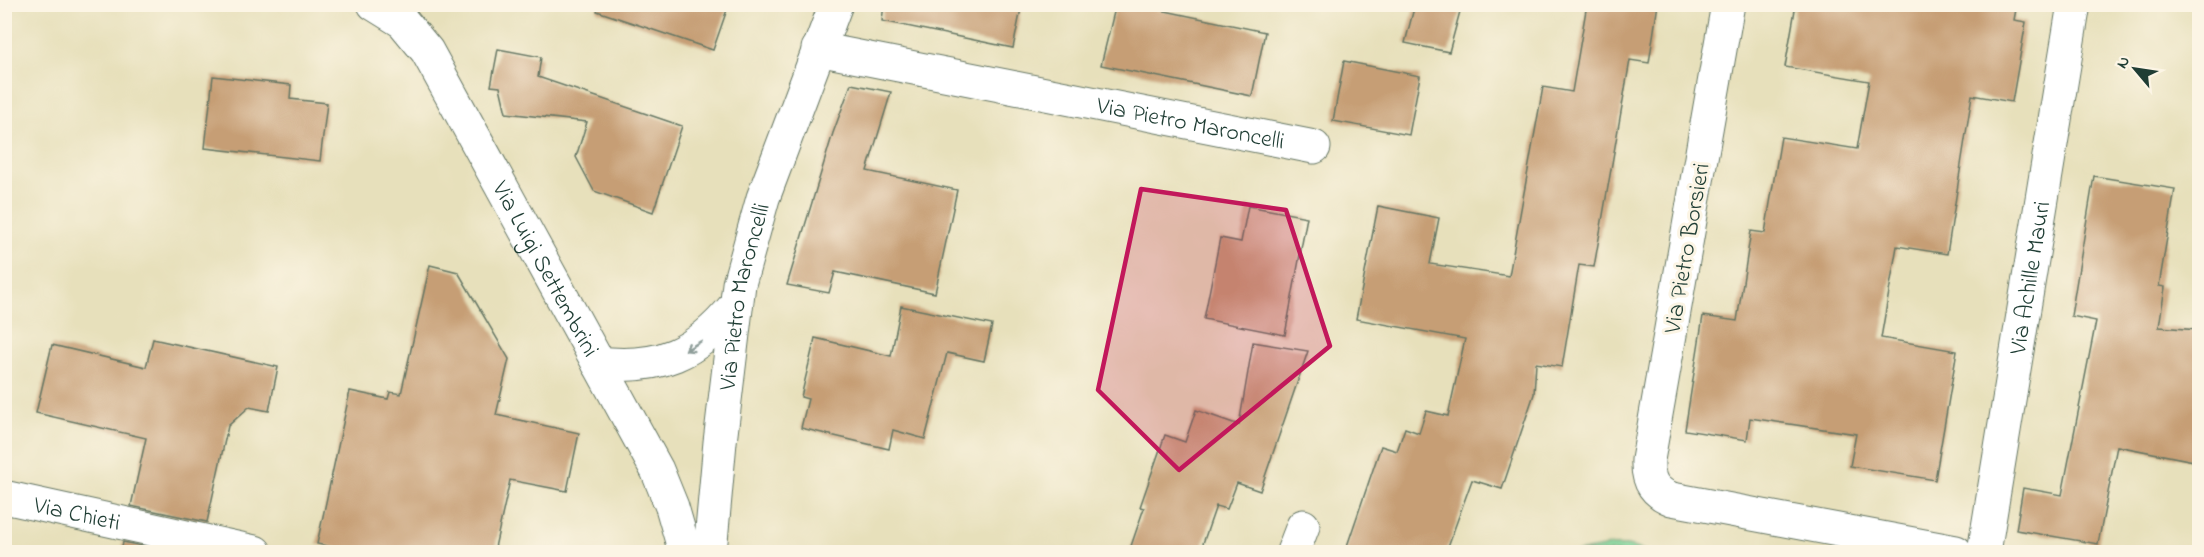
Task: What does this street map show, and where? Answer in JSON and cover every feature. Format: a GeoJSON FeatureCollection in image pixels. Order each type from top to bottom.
{"type":"FeatureCollection","features":[{"type":"Feature","properties":{"kind":"street","name":"Via Luigi Settembrini"},"geometry":{"type":"LineString","coordinates":[[374,4],[403,22],[427,51],[657,470],[672,507],[685,552]]}},
{"type":"Feature","properties":{"kind":"street","name":"Via Pietro Maroncelli"},"geometry":{"type":"LineString","coordinates":[[710,552],[735,306],[744,262],[758,213],[836,4]]}},
{"type":"Feature","properties":{"kind":"street","name":"Via Pietro Borsieri"},"geometry":{"type":"LineString","coordinates":[[1728,4],[1648,460],[1650,483],[1655,490],[1672,499],[1956,552]]}},
{"type":"Feature","properties":{"kind":"street","name":"Via Achille Mauri"},"geometry":{"type":"LineString","coordinates":[[1984,552],[2074,4]]}},
{"type":"Feature","properties":{"kind":"street","name":"Via Pietro Maroncelli"},"geometry":{"type":"LineString","coordinates":[[818,49],[1314,147]]}},
{"type":"Feature","properties":{"kind":"street"},"geometry":{"type":"LineString","coordinates":[[597,363],[643,363],[686,351],[715,329],[735,306]]}},
{"type":"Feature","properties":{"kind":"street","name":"Via Chieti"},"geometry":{"type":"LineString","coordinates":[[4,497],[255,552]]}},
{"type":"Feature","properties":{"kind":"highlighted area"},"geometry":{"type":"Polygon","coordinates":[[[1141,189],[1286,210],[1330,346],[1179,470],[1098,390],[1141,189]]]}},
{"type":"Feature","properties":{"kind":"green space"},"geometry":{"type":"Polygon","coordinates":[[[1610,546],[1627,546],[1649,552],[1577,552],[1610,546]]]}},
{"type":"Feature","properties":{"kind":"building"},"geometry":{"type":"Polygon","coordinates":[[[598,4],[729,4],[713,50],[597,11],[598,4]]]}},
{"type":"Feature","properties":{"kind":"building"},"geometry":{"type":"Polygon","coordinates":[[[884,4],[1022,4],[1013,48],[882,21],[884,4]]]}},
{"type":"Feature","properties":{"kind":"building"},"geometry":{"type":"Polygon","coordinates":[[[1116,4],[1132,4],[1265,32],[1252,96],[1101,65],[1116,4]]]}},
{"type":"Feature","properties":{"kind":"building"},"geometry":{"type":"Polygon","coordinates":[[[1415,4],[1462,4],[1449,52],[1405,43],[1415,4]]]}},
{"type":"Feature","properties":{"kind":"building"},"geometry":{"type":"Polygon","coordinates":[[[1587,4],[1658,4],[1649,63],[1630,60],[1594,267],[1579,265],[1562,367],[1536,363],[1534,394],[1502,489],[1472,480],[1446,552],[1345,552],[1381,446],[1397,451],[1405,428],[1419,433],[1426,411],[1448,416],[1465,339],[1356,319],[1378,206],[1439,218],[1430,264],[1509,276],[1543,87],[1572,92],[1587,4]]]}},
{"type":"Feature","properties":{"kind":"building"},"geometry":{"type":"Polygon","coordinates":[[[1796,4],[2017,4],[2014,20],[2026,22],[2012,102],[1972,95],[1947,254],[1897,246],[1881,338],[1957,351],[1935,480],[1850,466],[1856,434],[1750,418],[1747,440],[1685,430],[1703,316],[1737,321],[1751,231],[1765,233],[1781,137],[1857,149],[1869,81],[1785,67],[1796,4]]]}},
{"type":"Feature","properties":{"kind":"building"},"geometry":{"type":"Polygon","coordinates":[[[498,49],[541,57],[538,77],[682,126],[653,212],[594,191],[576,157],[587,122],[506,113],[500,87],[491,86],[498,49]]]}},
{"type":"Feature","properties":{"kind":"building"},"geometry":{"type":"Polygon","coordinates":[[[1344,61],[1420,76],[1409,135],[1333,121],[1344,61]]]}},
{"type":"Feature","properties":{"kind":"building"},"geometry":{"type":"Polygon","coordinates":[[[213,76],[291,85],[290,99],[327,103],[320,161],[205,148],[213,76]]]}},
{"type":"Feature","properties":{"kind":"building"},"geometry":{"type":"Polygon","coordinates":[[[851,84],[891,92],[867,171],[957,190],[935,293],[835,272],[829,293],[787,285],[833,133],[851,84]]]}},
{"type":"Feature","properties":{"kind":"building"},"geometry":{"type":"Polygon","coordinates":[[[2094,176],[2175,189],[2159,286],[2165,287],[2159,327],[2199,330],[2199,462],[2117,446],[2098,544],[2016,530],[2023,488],[2062,495],[2096,321],[2071,316],[2094,176]]]}},
{"type":"Feature","properties":{"kind":"building"},"geometry":{"type":"Polygon","coordinates":[[[1248,206],[1307,217],[1285,335],[1204,319],[1220,238],[1241,242],[1248,206]]]}},
{"type":"Feature","properties":{"kind":"building"},"geometry":{"type":"Polygon","coordinates":[[[430,265],[458,272],[509,359],[496,415],[579,433],[567,491],[510,480],[494,552],[356,552],[317,544],[350,391],[388,399],[390,392],[401,394],[430,265]]]}},
{"type":"Feature","properties":{"kind":"building"},"geometry":{"type":"Polygon","coordinates":[[[901,306],[992,325],[984,361],[947,353],[925,439],[893,430],[889,449],[801,428],[808,399],[801,397],[815,338],[891,356],[901,306]]]}},
{"type":"Feature","properties":{"kind":"building"},"geometry":{"type":"Polygon","coordinates":[[[153,339],[278,367],[269,411],[249,407],[228,426],[207,522],[131,506],[146,438],[36,413],[52,345],[146,367],[153,339]]]}},
{"type":"Feature","properties":{"kind":"building"},"geometry":{"type":"Polygon","coordinates":[[[1253,342],[1308,351],[1260,491],[1237,483],[1227,509],[1216,506],[1200,552],[1129,552],[1144,508],[1140,507],[1165,435],[1185,442],[1196,410],[1239,425],[1253,342]]]}},
{"type":"Feature","properties":{"kind":"building"},"geometry":{"type":"Polygon","coordinates":[[[123,542],[170,552],[121,552],[123,542]]]}}]}
